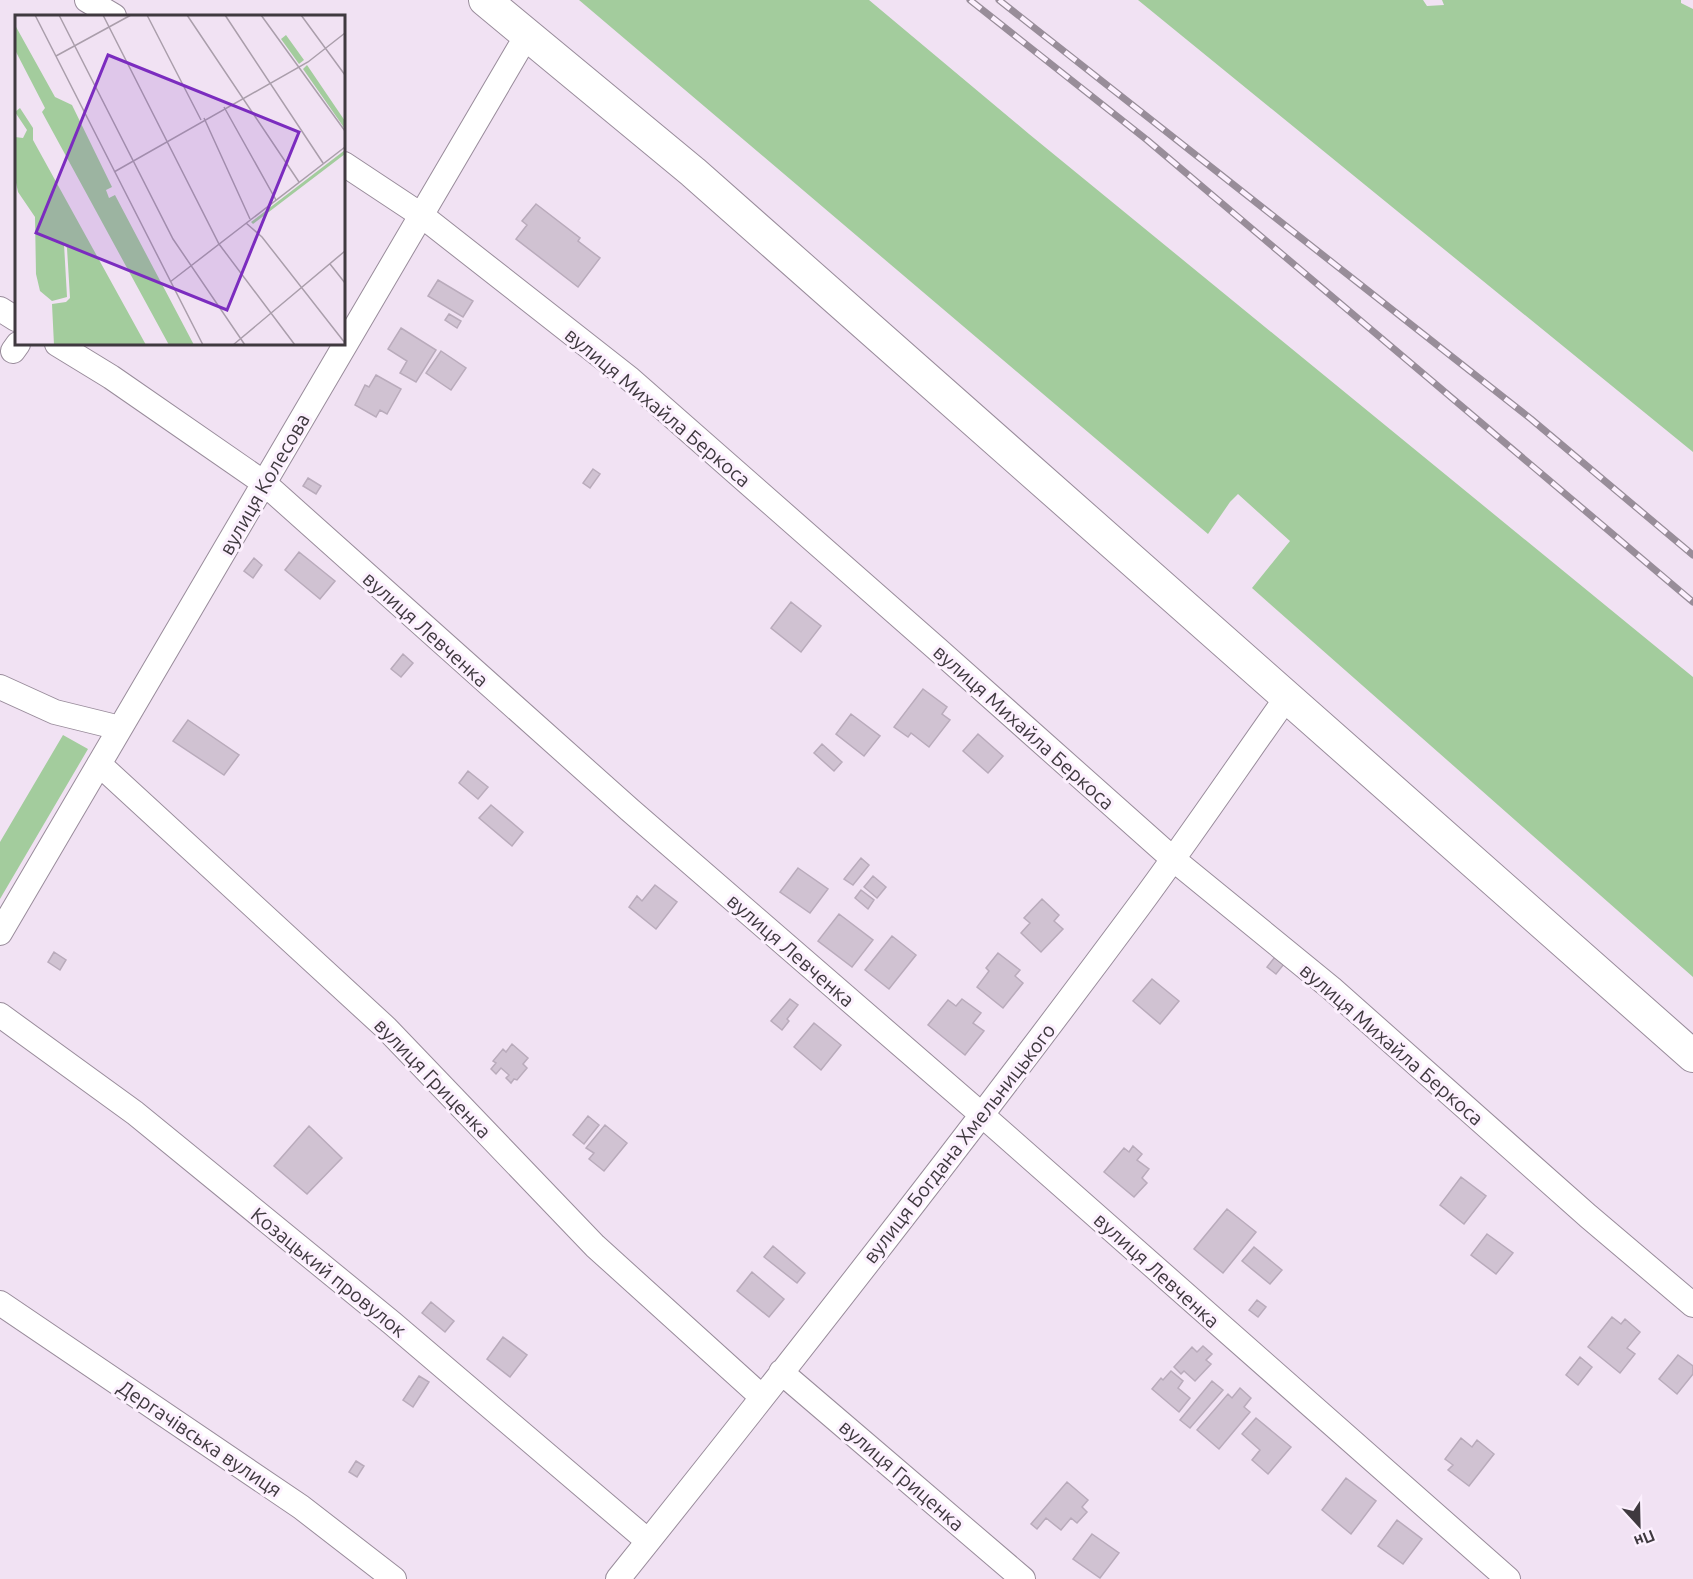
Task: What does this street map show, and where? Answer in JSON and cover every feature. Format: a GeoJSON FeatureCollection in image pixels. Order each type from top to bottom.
{"type":"FeatureCollection","features":[{"type":"Feature","properties":{"kind":"main road"},"geometry":{"type":"LineString","coordinates":[[485,0],[693,172],[1693,1056]]}},
{"type":"Feature","properties":{"kind":"street"},"geometry":{"type":"LineString","coordinates":[[87,0],[112,15]]}},
{"type":"Feature","properties":{"kind":"street","name":"вулиця Колесова"},"geometry":{"type":"LineString","coordinates":[[345,345],[527,35]]}},
{"type":"Feature","properties":{"kind":"street","name":"вулиця Михайла Беркоса"},"geometry":{"type":"LineString","coordinates":[[345,165],[421,215],[630,379],[1173,859],[1331,988],[1588,1216],[1693,1305]]}},
{"type":"Feature","properties":{"kind":"street"},"geometry":{"type":"LineString","coordinates":[[0,309],[15,318]]}},
{"type":"Feature","properties":{"kind":"street","name":"вулиця Левченка"},"geometry":{"type":"LineString","coordinates":[[59,345],[111,377],[264,483],[630,810],[982,1115],[1508,1579]]}},
{"type":"Feature","properties":{"kind":"street","name":"вулиця Колесова"},"geometry":{"type":"LineString","coordinates":[[0,933],[345,345]]}},
{"type":"Feature","properties":{"kind":"street"},"geometry":{"type":"LineString","coordinates":[[0,687],[55,712],[120,728]]}},
{"type":"Feature","properties":{"kind":"street","name":"вулиця Богдана Хмельницького"},"geometry":{"type":"LineString","coordinates":[[618,1579],[982,1115],[1141,903],[1287,697]]}},
{"type":"Feature","properties":{"kind":"street","name":"вулиця Гриценка"},"geometry":{"type":"LineString","coordinates":[[99,764],[386,1028],[595,1246],[762,1397]]}},
{"type":"Feature","properties":{"kind":"street","name":"Козацький провулок"},"geometry":{"type":"LineString","coordinates":[[0,1015],[135,1113],[392,1323],[648,1541]]}},
{"type":"Feature","properties":{"kind":"street","name":"Дергачівська вулиця"},"geometry":{"type":"LineString","coordinates":[[0,1304],[42,1330],[301,1507],[394,1579]]}},
{"type":"Feature","properties":{"kind":"street","name":"вулиця Гриценка"},"geometry":{"type":"LineString","coordinates":[[781,1372],[1023,1579]]}},
{"type":"Feature","properties":{"kind":"green space"},"geometry":{"type":"Polygon","coordinates":[[[579,0],[869,0],[1029,134],[1693,677],[1693,977],[1252,588],[1290,541],[1238,494],[1208,534],[579,0]]]}},
{"type":"Feature","properties":{"kind":"green space"},"geometry":{"type":"Polygon","coordinates":[[[1138,0],[1423,0],[1427,6],[1444,5],[1442,0],[1681,0],[1681,3],[1693,9],[1693,452],[1138,0]]]}},
{"type":"Feature","properties":{"kind":"green space"},"geometry":{"type":"Polygon","coordinates":[[[63,735],[88,749],[0,899],[0,842],[63,735]]]}},
{"type":"Feature","properties":{"kind":"building"},"geometry":{"type":"Polygon","coordinates":[[[536,204],[580,238],[578,241],[600,258],[578,287],[516,239],[527,225],[522,221],[536,204]]]}},
{"type":"Feature","properties":{"kind":"building"},"geometry":{"type":"Polygon","coordinates":[[[438,280],[473,301],[463,317],[428,296],[438,280]]]}},
{"type":"Feature","properties":{"kind":"building"},"geometry":{"type":"Polygon","coordinates":[[[449,314],[461,321],[457,328],[445,320],[449,314]]]}},
{"type":"Feature","properties":{"kind":"building"},"geometry":{"type":"Polygon","coordinates":[[[401,328],[436,350],[416,382],[400,373],[407,361],[388,349],[401,328]]]}},
{"type":"Feature","properties":{"kind":"building"},"geometry":{"type":"Polygon","coordinates":[[[441,351],[466,368],[451,390],[426,373],[441,351]]]}},
{"type":"Feature","properties":{"kind":"building"},"geometry":{"type":"Polygon","coordinates":[[[376,375],[401,389],[387,414],[380,410],[376,417],[355,405],[365,385],[369,387],[376,375]]]}},
{"type":"Feature","properties":{"kind":"building"},"geometry":{"type":"Polygon","coordinates":[[[593,469],[600,474],[590,488],[583,483],[593,469]]]}},
{"type":"Feature","properties":{"kind":"building"},"geometry":{"type":"Polygon","coordinates":[[[308,478],[321,486],[316,494],[303,486],[308,478]]]}},
{"type":"Feature","properties":{"kind":"building"},"geometry":{"type":"Polygon","coordinates":[[[299,552],[335,581],[320,599],[285,570],[299,552]]]}},
{"type":"Feature","properties":{"kind":"building"},"geometry":{"type":"Polygon","coordinates":[[[254,558],[262,565],[253,578],[244,571],[254,558]]]}},
{"type":"Feature","properties":{"kind":"building"},"geometry":{"type":"Polygon","coordinates":[[[791,602],[821,626],[801,652],[771,628],[791,602]]]}},
{"type":"Feature","properties":{"kind":"building"},"geometry":{"type":"Polygon","coordinates":[[[403,654],[413,663],[401,677],[391,669],[403,654]]]}},
{"type":"Feature","properties":{"kind":"building"},"geometry":{"type":"Polygon","coordinates":[[[923,689],[947,707],[942,714],[950,720],[929,747],[911,733],[908,737],[894,727],[923,689]]]}},
{"type":"Feature","properties":{"kind":"building"},"geometry":{"type":"Polygon","coordinates":[[[851,714],[880,736],[864,756],[836,734],[851,714]]]}},
{"type":"Feature","properties":{"kind":"building"},"geometry":{"type":"Polygon","coordinates":[[[188,720],[239,755],[224,775],[173,741],[188,720]]]}},
{"type":"Feature","properties":{"kind":"building"},"geometry":{"type":"Polygon","coordinates":[[[978,734],[1003,756],[988,773],[963,751],[978,734]]]}},
{"type":"Feature","properties":{"kind":"building"},"geometry":{"type":"Polygon","coordinates":[[[822,744],[842,762],[834,771],[814,753],[822,744]]]}},
{"type":"Feature","properties":{"kind":"building"},"geometry":{"type":"Polygon","coordinates":[[[468,771],[488,787],[478,799],[459,783],[468,771]]]}},
{"type":"Feature","properties":{"kind":"building"},"geometry":{"type":"Polygon","coordinates":[[[491,805],[523,832],[512,846],[479,818],[491,805]]]}},
{"type":"Feature","properties":{"kind":"building"},"geometry":{"type":"Polygon","coordinates":[[[861,858],[869,865],[853,885],[844,879],[861,858]]]}},
{"type":"Feature","properties":{"kind":"building"},"geometry":{"type":"Polygon","coordinates":[[[798,868],[828,889],[810,913],[780,892],[798,868]]]}},
{"type":"Feature","properties":{"kind":"building"},"geometry":{"type":"Polygon","coordinates":[[[873,876],[886,887],[877,898],[864,887],[873,876]]]}},
{"type":"Feature","properties":{"kind":"building"},"geometry":{"type":"Polygon","coordinates":[[[655,885],[677,902],[656,929],[629,907],[637,896],[642,901],[655,885]]]}},
{"type":"Feature","properties":{"kind":"building"},"geometry":{"type":"Polygon","coordinates":[[[861,890],[874,900],[868,909],[855,898],[861,890]]]}},
{"type":"Feature","properties":{"kind":"building"},"geometry":{"type":"Polygon","coordinates":[[[1042,899],[1059,915],[1054,921],[1063,929],[1041,952],[1021,933],[1030,923],[1024,918],[1042,899]]]}},
{"type":"Feature","properties":{"kind":"building"},"geometry":{"type":"Polygon","coordinates":[[[839,914],[873,940],[852,967],[818,941],[839,914]]]}},
{"type":"Feature","properties":{"kind":"building"},"geometry":{"type":"Polygon","coordinates":[[[892,936],[916,955],[889,989],[865,970],[892,936]]]}},
{"type":"Feature","properties":{"kind":"building"},"geometry":{"type":"Polygon","coordinates":[[[54,952],[66,960],[60,970],[48,962],[54,952]]]}},
{"type":"Feature","properties":{"kind":"building"},"geometry":{"type":"Polygon","coordinates":[[[998,953],[1020,970],[1015,976],[1023,983],[1003,1008],[977,987],[989,971],[986,968],[998,953]]]}},
{"type":"Feature","properties":{"kind":"building"},"geometry":{"type":"Polygon","coordinates":[[[1275,957],[1284,964],[1276,974],[1267,967],[1275,957]]]}},
{"type":"Feature","properties":{"kind":"building"},"geometry":{"type":"Polygon","coordinates":[[[1152,979],[1179,1001],[1160,1024],[1133,1001],[1152,979]]]}},
{"type":"Feature","properties":{"kind":"building"},"geometry":{"type":"Polygon","coordinates":[[[790,999],[798,1005],[782,1030],[771,1021],[790,999]]]}},
{"type":"Feature","properties":{"kind":"building"},"geometry":{"type":"Polygon","coordinates":[[[962,999],[981,1013],[973,1023],[984,1031],[965,1055],[928,1025],[948,1000],[956,1006],[962,999]]]}},
{"type":"Feature","properties":{"kind":"building"},"geometry":{"type":"Polygon","coordinates":[[[814,1023],[841,1045],[821,1070],[794,1047],[814,1023]]]}},
{"type":"Feature","properties":{"kind":"building"},"geometry":{"type":"Polygon","coordinates":[[[512,1044],[528,1058],[523,1064],[527,1068],[517,1080],[514,1079],[511,1083],[506,1078],[509,1075],[501,1068],[496,1074],[491,1069],[496,1063],[493,1061],[503,1049],[506,1052],[512,1044]]]}},
{"type":"Feature","properties":{"kind":"building"},"geometry":{"type":"Polygon","coordinates":[[[588,1116],[599,1125],[584,1144],[573,1135],[588,1116]]]}},
{"type":"Feature","properties":{"kind":"building"},"geometry":{"type":"Polygon","coordinates":[[[605,1125],[627,1143],[604,1171],[589,1159],[594,1153],[586,1148],[605,1125]]]}},
{"type":"Feature","properties":{"kind":"building"},"geometry":{"type":"Polygon","coordinates":[[[309,1126],[342,1158],[307,1194],[274,1166],[309,1126]]]}},
{"type":"Feature","properties":{"kind":"building"},"geometry":{"type":"Polygon","coordinates":[[[1133,1146],[1142,1154],[1137,1160],[1149,1169],[1142,1178],[1147,1183],[1134,1197],[1104,1172],[1124,1148],[1129,1152],[1133,1146]]]}},
{"type":"Feature","properties":{"kind":"building"},"geometry":{"type":"Polygon","coordinates":[[[1461,1177],[1486,1196],[1464,1224],[1440,1205],[1461,1177]]]}},
{"type":"Feature","properties":{"kind":"building"},"geometry":{"type":"Polygon","coordinates":[[[1227,1209],[1256,1232],[1223,1273],[1194,1249],[1227,1209]]]}},
{"type":"Feature","properties":{"kind":"building"},"geometry":{"type":"Polygon","coordinates":[[[1487,1234],[1513,1253],[1496,1274],[1471,1255],[1487,1234]]]}},
{"type":"Feature","properties":{"kind":"building"},"geometry":{"type":"Polygon","coordinates":[[[773,1246],[805,1273],[797,1283],[764,1257],[773,1246]]]}},
{"type":"Feature","properties":{"kind":"building"},"geometry":{"type":"Polygon","coordinates":[[[1254,1247],[1282,1270],[1270,1284],[1242,1261],[1254,1247]]]}},
{"type":"Feature","properties":{"kind":"building"},"geometry":{"type":"Polygon","coordinates":[[[752,1272],[784,1299],[769,1317],[737,1291],[752,1272]]]}},
{"type":"Feature","properties":{"kind":"building"},"geometry":{"type":"Polygon","coordinates":[[[1257,1300],[1266,1307],[1258,1317],[1249,1310],[1257,1300]]]}},
{"type":"Feature","properties":{"kind":"building"},"geometry":{"type":"Polygon","coordinates":[[[431,1302],[454,1321],[445,1332],[422,1313],[431,1302]]]}},
{"type":"Feature","properties":{"kind":"building"},"geometry":{"type":"Polygon","coordinates":[[[1612,1317],[1621,1324],[1625,1319],[1640,1332],[1627,1348],[1635,1354],[1620,1373],[1588,1347],[1612,1317]]]}},
{"type":"Feature","properties":{"kind":"building"},"geometry":{"type":"Polygon","coordinates":[[[503,1337],[527,1355],[510,1377],[487,1359],[503,1337]]]}},
{"type":"Feature","properties":{"kind":"building"},"geometry":{"type":"Polygon","coordinates":[[[1203,1346],[1212,1354],[1206,1360],[1211,1364],[1195,1381],[1184,1371],[1181,1374],[1174,1367],[1192,1347],[1197,1352],[1203,1346]]]}},
{"type":"Feature","properties":{"kind":"building"},"geometry":{"type":"Polygon","coordinates":[[[1678,1355],[1693,1366],[1693,1374],[1677,1394],[1659,1379],[1678,1355]]]}},
{"type":"Feature","properties":{"kind":"building"},"geometry":{"type":"Polygon","coordinates":[[[1580,1357],[1592,1367],[1578,1385],[1566,1375],[1580,1357]]]}},
{"type":"Feature","properties":{"kind":"building"},"geometry":{"type":"Polygon","coordinates":[[[1171,1371],[1183,1381],[1178,1388],[1190,1398],[1179,1412],[1152,1389],[1171,1371]]]}},
{"type":"Feature","properties":{"kind":"building"},"geometry":{"type":"Polygon","coordinates":[[[419,1376],[429,1382],[413,1407],[403,1400],[419,1376]]]}},
{"type":"Feature","properties":{"kind":"building"},"geometry":{"type":"Polygon","coordinates":[[[1212,1381],[1223,1390],[1190,1428],[1180,1420],[1212,1381]]]}},
{"type":"Feature","properties":{"kind":"building"},"geometry":{"type":"Polygon","coordinates":[[[1240,1388],[1251,1398],[1244,1407],[1250,1412],[1219,1449],[1197,1430],[1228,1394],[1232,1398],[1240,1388]]]}},
{"type":"Feature","properties":{"kind":"building"},"geometry":{"type":"Polygon","coordinates":[[[1256,1418],[1291,1447],[1268,1474],[1252,1460],[1260,1450],[1242,1434],[1256,1418]]]}},
{"type":"Feature","properties":{"kind":"building"},"geometry":{"type":"Polygon","coordinates":[[[1461,1438],[1472,1447],[1477,1440],[1494,1454],[1469,1486],[1448,1470],[1453,1465],[1445,1459],[1461,1438]]]}},
{"type":"Feature","properties":{"kind":"building"},"geometry":{"type":"Polygon","coordinates":[[[356,1461],[364,1466],[357,1477],[349,1472],[356,1461]]]}},
{"type":"Feature","properties":{"kind":"building"},"geometry":{"type":"Polygon","coordinates":[[[1346,1478],[1376,1501],[1351,1534],[1322,1510],[1346,1478]]]}},
{"type":"Feature","properties":{"kind":"building"},"geometry":{"type":"Polygon","coordinates":[[[1067,1482],[1088,1500],[1082,1507],[1087,1512],[1077,1523],[1071,1518],[1061,1530],[1046,1518],[1037,1529],[1031,1524],[1067,1482]]]}},
{"type":"Feature","properties":{"kind":"building"},"geometry":{"type":"Polygon","coordinates":[[[1397,1520],[1422,1539],[1403,1564],[1378,1546],[1397,1520]]]}},
{"type":"Feature","properties":{"kind":"building"},"geometry":{"type":"Polygon","coordinates":[[[1092,1534],[1119,1553],[1100,1578],[1073,1559],[1092,1534]]]}},
{"type":"Feature","properties":{"kind":"railway"},"geometry":{"type":"LineString","coordinates":[[970,0],[1147,140],[1693,602]]}},
{"type":"Feature","properties":{"kind":"railway"},"geometry":{"type":"LineString","coordinates":[[999,0],[1531,419],[1693,555]]}}]}
